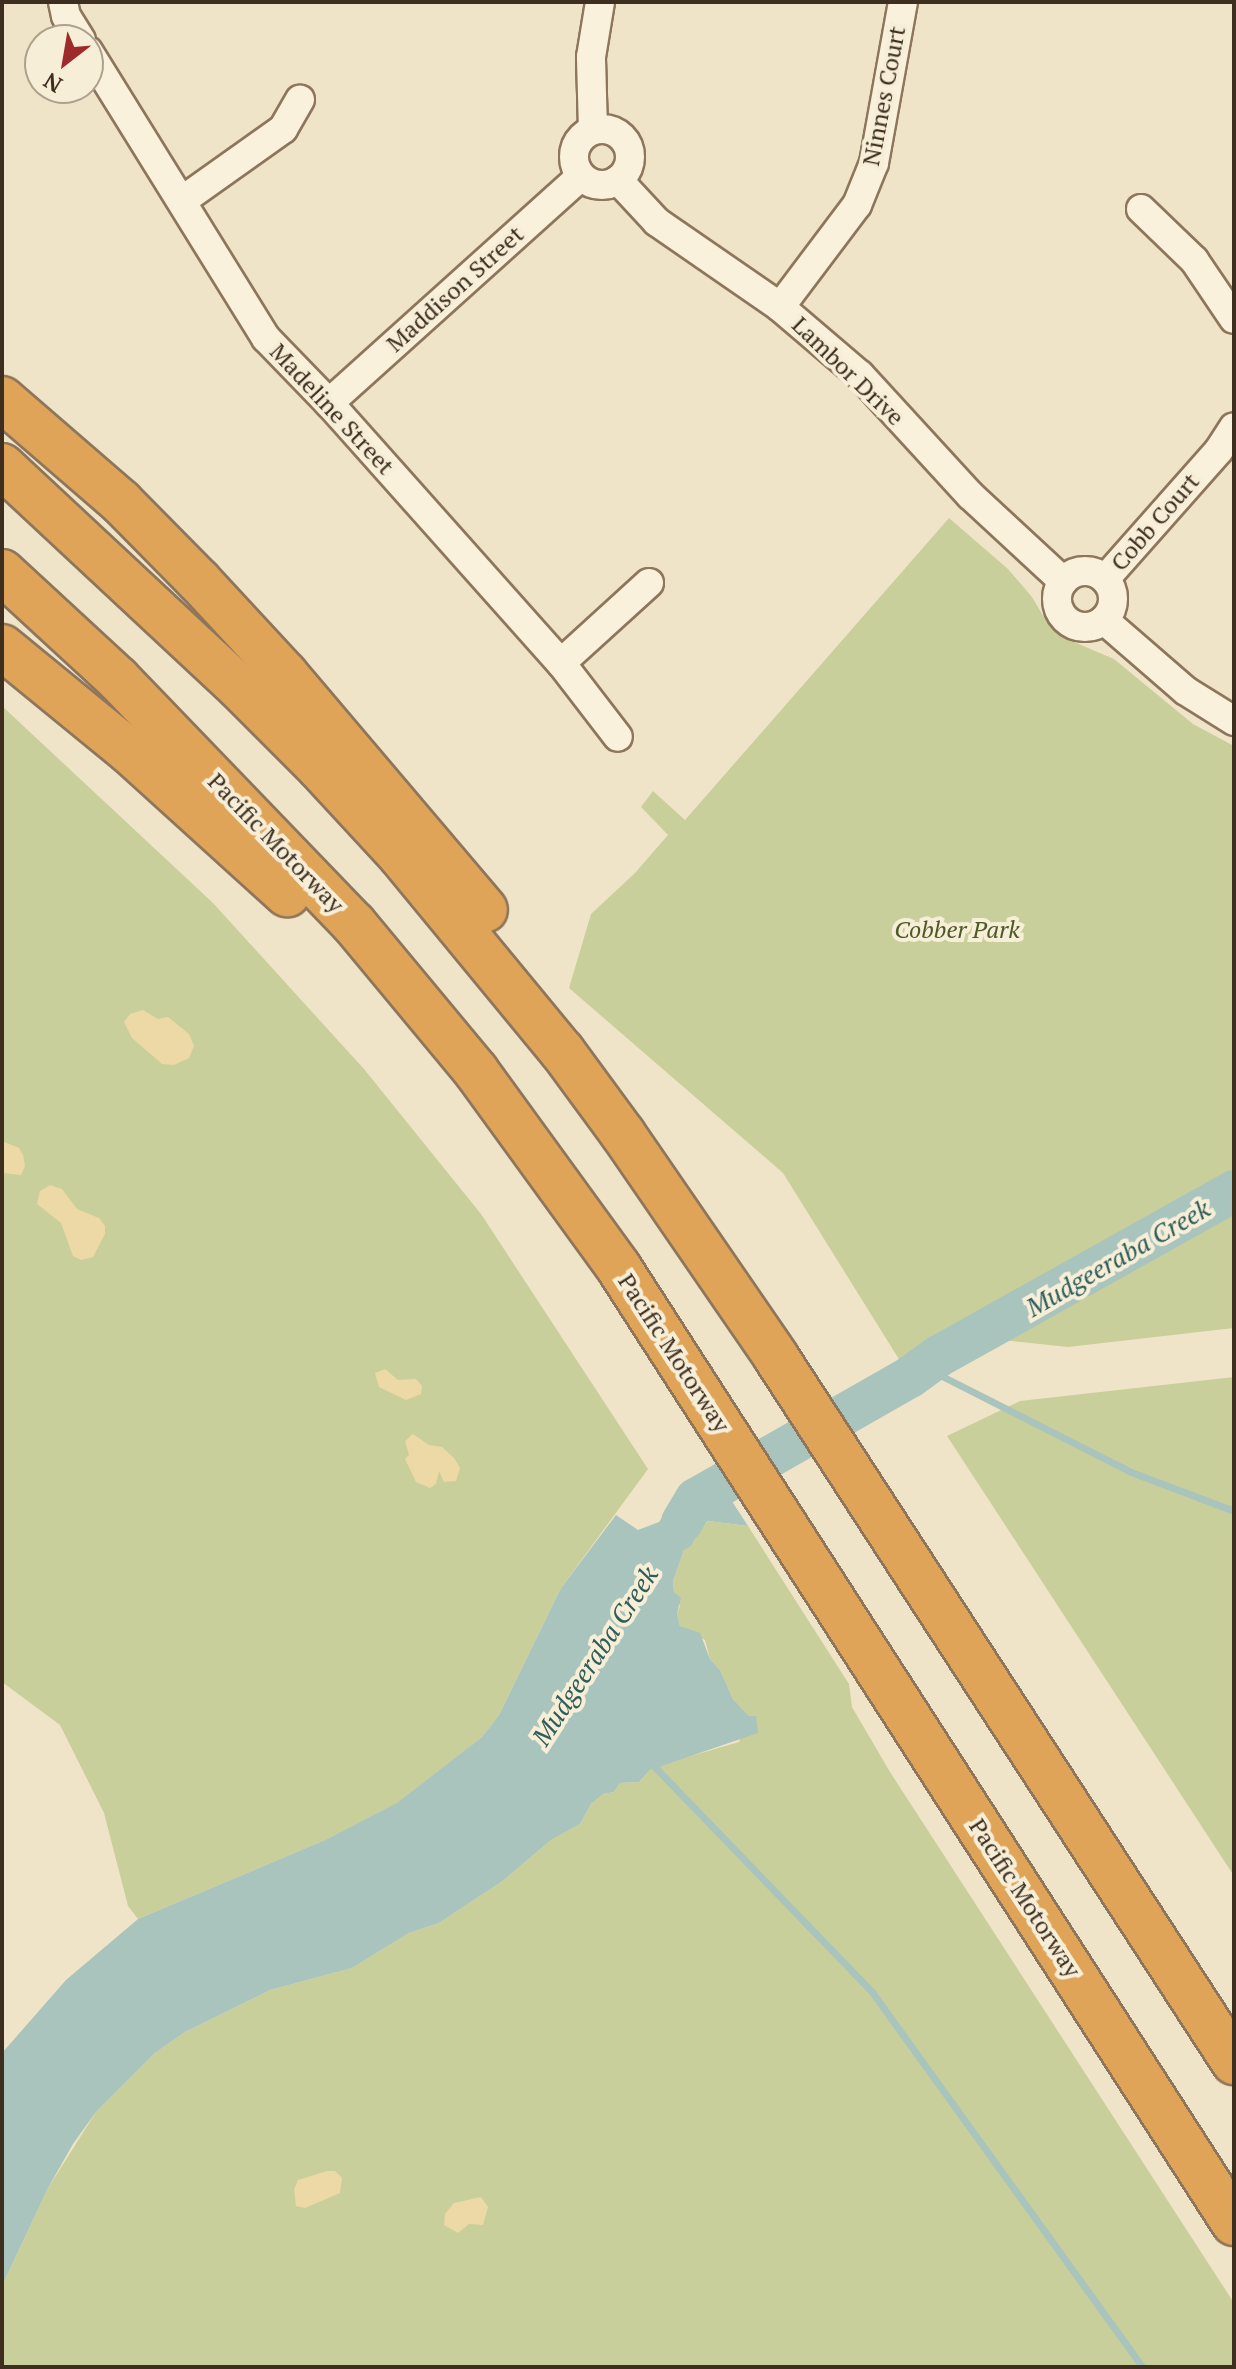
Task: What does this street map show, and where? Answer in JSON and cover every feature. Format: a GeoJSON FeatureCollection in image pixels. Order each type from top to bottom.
{"type":"FeatureCollection","features":[{"type":"Feature","properties":{"kind":"highway"},"geometry":{"type":"LineString","coordinates":[[2,399],[121,502],[285,674],[528,964],[562,1051]]}},
{"type":"Feature","properties":{"kind":"highway"},"geometry":{"type":"LineString","coordinates":[[2,466],[228,676],[319,767],[401,856],[562,1051],[623,1134],[776,1357],[1234,2062]]}},
{"type":"Feature","properties":{"kind":"highway","name":"Pacific Motorway"},"geometry":{"type":"LineString","coordinates":[[2,572],[118,679],[354,924],[476,1071],[619,1268],[1234,2223]]}},
{"type":"Feature","properties":{"kind":"highway"},"geometry":{"type":"LineString","coordinates":[[2,647],[128,750],[299,905],[354,924]]}},
{"type":"Feature","properties":{"kind":"street"},"geometry":{"type":"LineString","coordinates":[[63,2],[71,24]]}},
{"type":"Feature","properties":{"kind":"street"},"geometry":{"type":"LineString","coordinates":[[593,130],[591,57],[600,2]]}},
{"type":"Feature","properties":{"kind":"street","name":"Ninnes Court"},"geometry":{"type":"LineString","coordinates":[[780,307],[857,205],[868,177],[903,2]]}},
{"type":"Feature","properties":{"kind":"street","name":"Madeline Street"},"geometry":{"type":"LineString","coordinates":[[104,76],[266,338],[329,403],[561,663],[618,737]]}},
{"type":"Feature","properties":{"kind":"street"},"geometry":{"type":"LineString","coordinates":[[183,200],[283,129],[300,100]]}},
{"type":"Feature","properties":{"kind":"street"},"geometry":{"type":"LineString","coordinates":[[602,128],[619,134],[629,149],[629,167],[618,180],[599,185],[581,176],[575,166],[576,144],[593,130],[602,128]]}},
{"type":"Feature","properties":{"kind":"street","name":"Maddison Street"},"geometry":{"type":"LineString","coordinates":[[329,403],[581,176]]}},
{"type":"Feature","properties":{"kind":"street","name":"Lambor Drive"},"geometry":{"type":"LineString","coordinates":[[618,180],[657,222],[780,307],[860,375],[970,495],[1063,581]]}},
{"type":"Feature","properties":{"kind":"street"},"geometry":{"type":"LineString","coordinates":[[1141,209],[1194,260],[1234,319]]}},
{"type":"Feature","properties":{"kind":"street","name":"Cobb Court"},"geometry":{"type":"LineString","coordinates":[[1105,579],[1219,450],[1234,427]]}},
{"type":"Feature","properties":{"kind":"street"},"geometry":{"type":"LineString","coordinates":[[1079,571],[1098,574],[1105,579],[1114,600],[1104,620],[1085,627],[1067,621],[1057,597],[1063,581],[1079,571]]}},
{"type":"Feature","properties":{"kind":"street"},"geometry":{"type":"LineString","coordinates":[[561,663],[649,583]]}},
{"type":"Feature","properties":{"kind":"street"},"geometry":{"type":"LineString","coordinates":[[1104,620],[1186,691],[1234,721]]}},
{"type":"Feature","properties":{"kind":"green space","name":"Cobber Park"},"geometry":{"type":"Polygon","coordinates":[[[949,518],[1008,569],[1032,597],[1045,619],[1067,639],[1114,659],[1193,724],[1234,746],[1234,1328],[1068,1347],[973,1337],[910,1377],[783,1173],[569,988],[591,914],[635,873],[668,835],[641,807],[653,791],[685,820],[949,518]]]}},
{"type":"Feature","properties":{"kind":"green space"},"geometry":{"type":"Polygon","coordinates":[[[2,706],[213,903],[364,1069],[481,1214],[648,1469],[561,1588],[499,1715],[482,1737],[398,1803],[325,1840],[138,1919],[128,1906],[104,1813],[60,1725],[2,1682],[2,706]]]}},
{"type":"Feature","properties":{"kind":"green space"},"geometry":{"type":"Polygon","coordinates":[[[1234,1377],[1234,1876],[947,1436],[1020,1401],[1234,1377]]]}},
{"type":"Feature","properties":{"kind":"green space"},"geometry":{"type":"Polygon","coordinates":[[[708,1521],[748,1526],[849,1684],[852,1707],[890,1772],[1234,2303],[1234,2367],[2,2367],[2,2286],[48,2188],[96,2112],[155,2053],[185,2032],[270,1990],[352,1968],[409,1933],[439,1923],[504,1880],[551,1840],[580,1824],[591,1804],[603,1794],[614,1792],[620,1783],[639,1782],[650,1770],[670,1762],[739,1742],[749,1716],[733,1699],[720,1670],[710,1659],[705,1640],[680,1626],[677,1613],[680,1606],[674,1592],[673,1581],[684,1550],[708,1521]]]}},
{"type":"Feature","properties":{"kind":"sand"},"geometry":{"type":"Polygon","coordinates":[[[143,1010],[158,1019],[168,1017],[189,1034],[194,1046],[189,1058],[174,1065],[162,1064],[132,1038],[124,1022],[130,1014],[143,1010]]]}},
{"type":"Feature","properties":{"kind":"sand"},"geometry":{"type":"Polygon","coordinates":[[[2,1141],[19,1148],[23,1155],[25,1166],[21,1175],[2,1173],[2,1141]]]}},
{"type":"Feature","properties":{"kind":"sand"},"geometry":{"type":"Polygon","coordinates":[[[50,1185],[62,1189],[77,1209],[99,1218],[105,1226],[105,1234],[93,1257],[81,1260],[73,1256],[61,1223],[37,1204],[40,1191],[50,1185]]]}},
{"type":"Feature","properties":{"kind":"sand"},"geometry":{"type":"Polygon","coordinates":[[[385,1369],[398,1380],[416,1379],[422,1386],[421,1394],[406,1400],[379,1387],[375,1373],[385,1369]]]}},
{"type":"Feature","properties":{"kind":"sand"},"geometry":{"type":"Polygon","coordinates":[[[413,1434],[429,1445],[442,1447],[454,1458],[460,1468],[456,1481],[444,1482],[439,1471],[436,1484],[430,1488],[416,1482],[405,1459],[409,1455],[405,1441],[413,1434]]]}},
{"type":"Feature","properties":{"kind":"sand"},"geometry":{"type":"Polygon","coordinates":[[[335,2171],[342,2178],[340,2193],[305,2208],[296,2206],[294,2190],[298,2180],[335,2171]]]}},
{"type":"Feature","properties":{"kind":"sand"},"geometry":{"type":"Polygon","coordinates":[[[481,2197],[488,2207],[483,2225],[469,2224],[458,2233],[444,2225],[445,2214],[454,2203],[481,2197]]]}},
{"type":"Feature","properties":{"kind":"water"},"geometry":{"type":"Polygon","coordinates":[[[713,1472],[748,1526],[708,1521],[701,1526],[691,1546],[684,1550],[673,1581],[674,1592],[681,1598],[677,1613],[680,1626],[700,1633],[710,1659],[720,1670],[733,1699],[749,1716],[756,1716],[758,1733],[650,1770],[639,1782],[620,1783],[614,1792],[603,1794],[591,1804],[580,1824],[551,1840],[504,1880],[439,1923],[409,1933],[352,1968],[270,1990],[185,2032],[155,2053],[96,2112],[73,2144],[48,2188],[2,2286],[2,2053],[66,1980],[138,1919],[325,1840],[397,1803],[482,1737],[499,1715],[561,1588],[616,1515],[638,1530],[659,1522],[688,1480],[713,1472]]]}},
{"type":"Feature","properties":{"kind":"waterway","name":"Mudgeeraba Creek"},"geometry":{"type":"LineString","coordinates":[[682,1522],[696,1499],[910,1377],[939,1356],[1234,1191]]}},
{"type":"Feature","properties":{"kind":"waterway"},"geometry":{"type":"LineString","coordinates":[[924,1367],[1131,1472],[1234,1511]]}},
{"type":"Feature","properties":{"kind":"waterway"},"geometry":{"type":"LineString","coordinates":[[650,1762],[872,1992],[1142,2367]]}}]}
